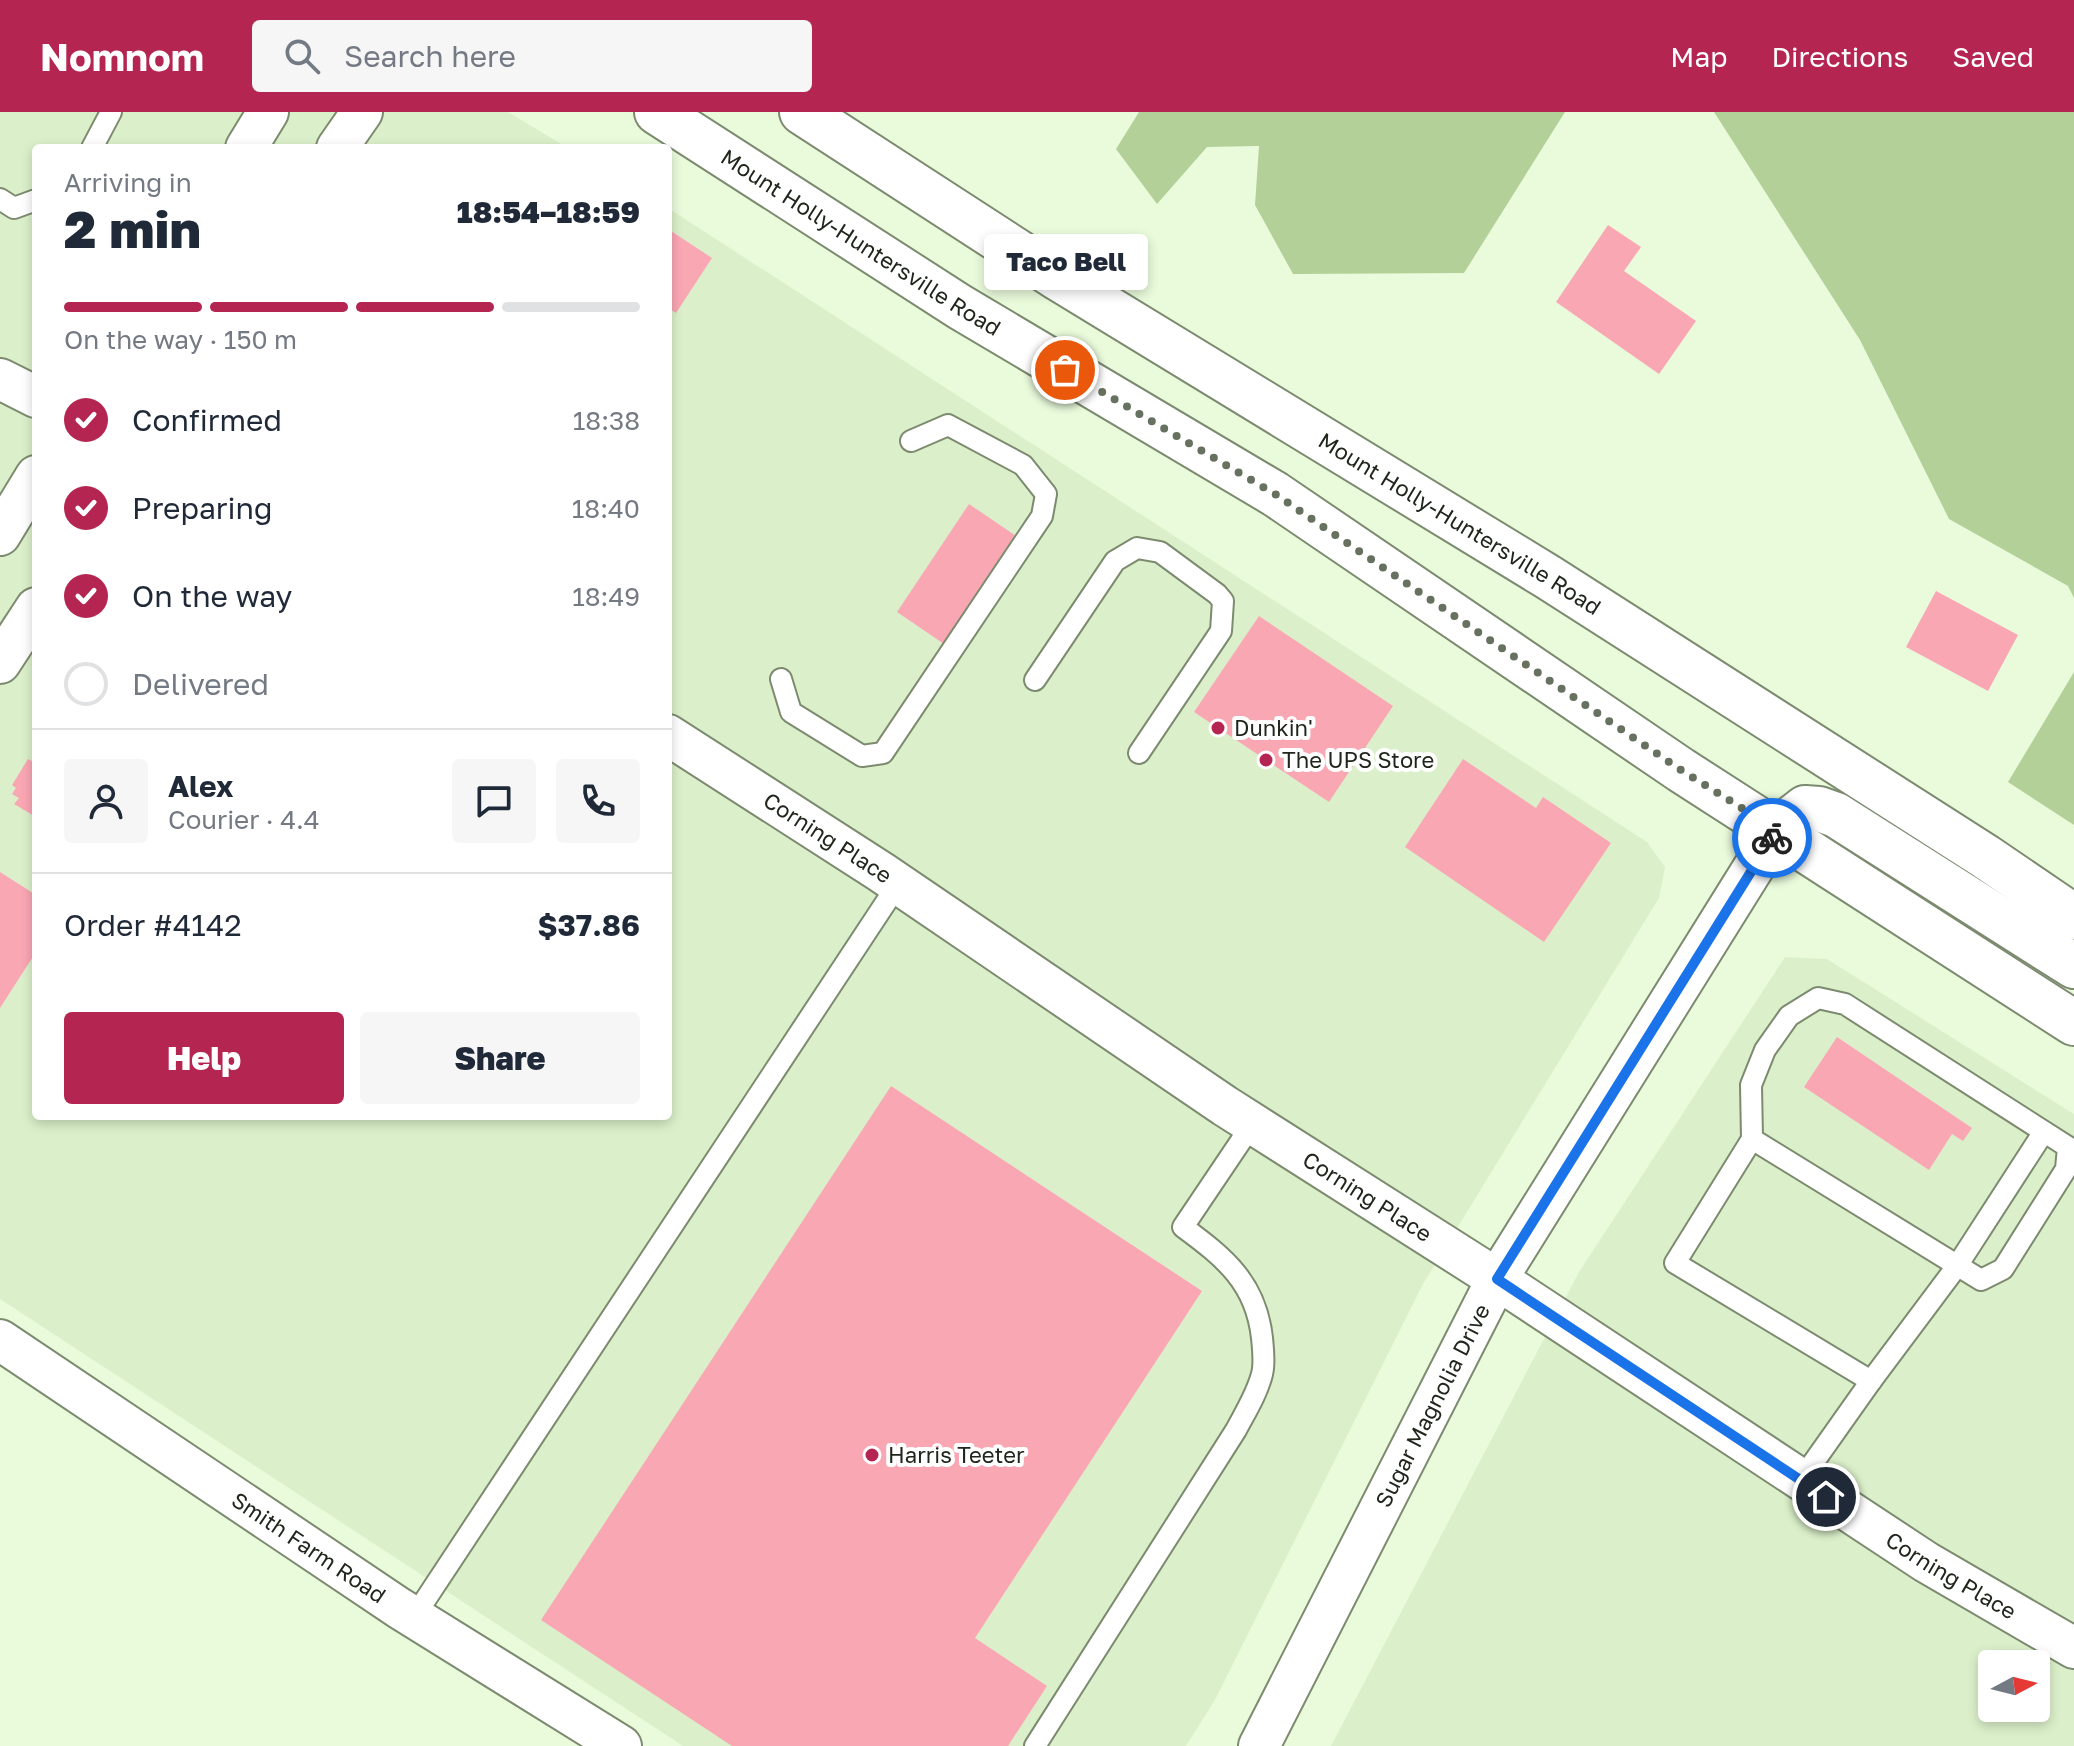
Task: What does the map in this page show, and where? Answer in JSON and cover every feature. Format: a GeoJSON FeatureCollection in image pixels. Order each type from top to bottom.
{"type":"FeatureCollection","features":[{"type":"Feature","properties":{"kind":"main road","name":"Mount Holly-Huntersville Road"},"geometry":{"type":"LineString","coordinates":[[657,112],[960,307],[1275,494],[1681,770],[2074,1023]]}},
{"type":"Feature","properties":{"kind":"main road","name":"Mount Holly-Huntersville Road"},"geometry":{"type":"LineString","coordinates":[[802,112],[1058,278],[1561,585],[1986,857],[2074,917]]}},
{"type":"Feature","properties":{"kind":"main road"},"geometry":{"type":"LineString","coordinates":[[1777,830],[1805,808],[1836,815],[2074,966]]}},
{"type":"Feature","properties":{"kind":"street"},"geometry":{"type":"LineString","coordinates":[[248,144],[268,112]]}},
{"type":"Feature","properties":{"kind":"street"},"geometry":{"type":"LineString","coordinates":[[340,144],[362,112]]}},
{"type":"Feature","properties":{"kind":"street"},"geometry":{"type":"LineString","coordinates":[[0,379],[32,395]]}},
{"type":"Feature","properties":{"kind":"street"},"geometry":{"type":"LineString","coordinates":[[0,535],[32,483]]}},
{"type":"Feature","properties":{"kind":"street"},"geometry":{"type":"LineString","coordinates":[[0,663],[32,614]]}},
{"type":"Feature","properties":{"kind":"street","name":"Corning Place"},"geometry":{"type":"LineString","coordinates":[[672,738],[898,884],[1253,1123],[1497,1279],[1926,1562],[2074,1648]]}},
{"type":"Feature","properties":{"kind":"street","name":"Sugar Magnolia Drive"},"geometry":{"type":"LineString","coordinates":[[1259,1746],[1497,1279],[1777,830]]}},
{"type":"Feature","properties":{"kind":"street","name":"Smith Farm Road"},"geometry":{"type":"LineString","coordinates":[[0,1340],[414,1617],[621,1746]]}},
{"type":"Feature","properties":{"kind":"lane"},"geometry":{"type":"LineString","coordinates":[[94,144],[111,112]]}},
{"type":"Feature","properties":{"kind":"lane"},"geometry":{"type":"LineString","coordinates":[[0,199],[14,208],[32,201]]}},
{"type":"Feature","properties":{"kind":"lane"},"geometry":{"type":"LineString","coordinates":[[781,679],[791,712],[862,756],[883,753],[1042,516],[1046,494],[1023,465],[948,425],[911,441]]}},
{"type":"Feature","properties":{"kind":"lane"},"geometry":{"type":"LineString","coordinates":[[1035,680],[1115,561],[1137,548],[1160,552],[1223,601],[1221,631],[1139,753]]}},
{"type":"Feature","properties":{"kind":"lane"},"geometry":{"type":"LineString","coordinates":[[414,1617],[898,884]]}},
{"type":"Feature","properties":{"kind":"lane"},"geometry":{"type":"LineString","coordinates":[[1752,1139],[1981,1280],[2003,1269],[2066,1169],[2068,1147],[1845,1004],[1818,998],[1789,1016],[1765,1050],[1751,1085],[1752,1139],[1675,1263],[1871,1381]]}},
{"type":"Feature","properties":{"kind":"lane"},"geometry":{"type":"LineString","coordinates":[[1035,1746],[1236,1430],[1263,1372],[1260,1318],[1254,1298],[1223,1259],[1183,1227],[1253,1123]]}},
{"type":"Feature","properties":{"kind":"lane"},"geometry":{"type":"LineString","coordinates":[[1801,1480],[1957,1266],[2043,1133]]}},
{"type":"Feature","properties":{"kind":"shaded area"},"geometry":{"type":"Polygon","coordinates":[[[0,112],[508,112],[561,144],[32,144],[32,1120],[672,1120],[672,211],[1647,842],[1665,867],[1659,898],[1423,1284],[1216,1698],[1186,1746],[683,1746],[0,1299],[0,112]]]}},
{"type":"Feature","properties":{"kind":"shaded area"},"geometry":{"type":"Polygon","coordinates":[[[1139,112],[1565,112],[1464,273],[1293,274],[1255,205],[1259,146],[1207,147],[1157,204],[1116,149],[1139,112]]]}},
{"type":"Feature","properties":{"kind":"shaded area"},"geometry":{"type":"Polygon","coordinates":[[[1714,112],[2074,112],[2074,598],[2068,586],[1949,519],[1860,340],[1714,112]]]}},
{"type":"Feature","properties":{"kind":"shaded area"},"geometry":{"type":"Polygon","coordinates":[[[2074,672],[2074,825],[2008,782],[2074,672]]]}},
{"type":"Feature","properties":{"kind":"shaded area"},"geometry":{"type":"Polygon","coordinates":[[[1785,957],[1827,959],[2074,1114],[2074,1746],[1331,1746],[1579,1272],[1785,957]]]}},
{"type":"Feature","properties":{"kind":"building"},"geometry":{"type":"Polygon","coordinates":[[[1608,225],[1641,247],[1624,271],[1696,321],[1659,374],[1556,302],[1608,225]]]}},
{"type":"Feature","properties":{"kind":"building"},"geometry":{"type":"Polygon","coordinates":[[[672,232],[712,258],[676,313],[672,310],[672,232]]]}},
{"type":"Feature","properties":{"kind":"building"},"geometry":{"type":"Polygon","coordinates":[[[969,504],[1016,536],[944,644],[897,612],[969,504]]]}},
{"type":"Feature","properties":{"kind":"building"},"geometry":{"type":"Polygon","coordinates":[[[1936,591],[2018,635],[1988,691],[1906,647],[1936,591]]]}},
{"type":"Feature","properties":{"kind":"building"},"geometry":{"type":"Polygon","coordinates":[[[1259,616],[1393,706],[1329,802],[1194,712],[1259,616]]]}},
{"type":"Feature","properties":{"kind":"building"},"geometry":{"type":"Polygon","coordinates":[[[28,759],[32,761],[32,815],[14,804],[19,798],[12,794],[16,788],[12,785],[28,759]]]}},
{"type":"Feature","properties":{"kind":"building"},"geometry":{"type":"Polygon","coordinates":[[[1463,759],[1536,808],[1543,797],[1611,843],[1544,942],[1405,847],[1463,759]]]}},
{"type":"Feature","properties":{"kind":"building"},"geometry":{"type":"Polygon","coordinates":[[[0,872],[32,892],[32,958],[0,1008],[0,872]]]}},
{"type":"Feature","properties":{"kind":"building"},"geometry":{"type":"Polygon","coordinates":[[[1837,1037],[1972,1128],[1963,1141],[1952,1134],[1929,1170],[1804,1087],[1837,1037]]]}},
{"type":"Feature","properties":{"kind":"building","name":"Harris Teeter"},"geometry":{"type":"Polygon","coordinates":[[[891,1086],[1202,1291],[975,1638],[1047,1686],[1008,1746],[732,1746],[541,1620],[891,1086]]]}},
{"type":"Feature","properties":{"kind":"way so far"},"geometry":{"type":"LineString","coordinates":[[1065,370],[1275,494],[1681,770],[1777,830],[1772,838]]}},
{"type":"Feature","properties":{"kind":"place","name":"Taco Bell"},"geometry":{"type":"Point","coordinates":[1065,370]}},
{"type":"Feature","properties":{"kind":"place","name":"Dunkin'"},"geometry":{"type":"Point","coordinates":[1218,728]}},
{"type":"Feature","properties":{"kind":"place","name":"The UPS Store"},"geometry":{"type":"Point","coordinates":[1266,760]}},
{"type":"Feature","properties":{"kind":"place","name":"Harris Teeter"},"geometry":{"type":"Point","coordinates":[872,1455]}},
{"type":"Feature","properties":{"kind":"route"},"geometry":{"type":"LineString","coordinates":[[1772,838],[1497,1279],[1826,1497]]}}]}
